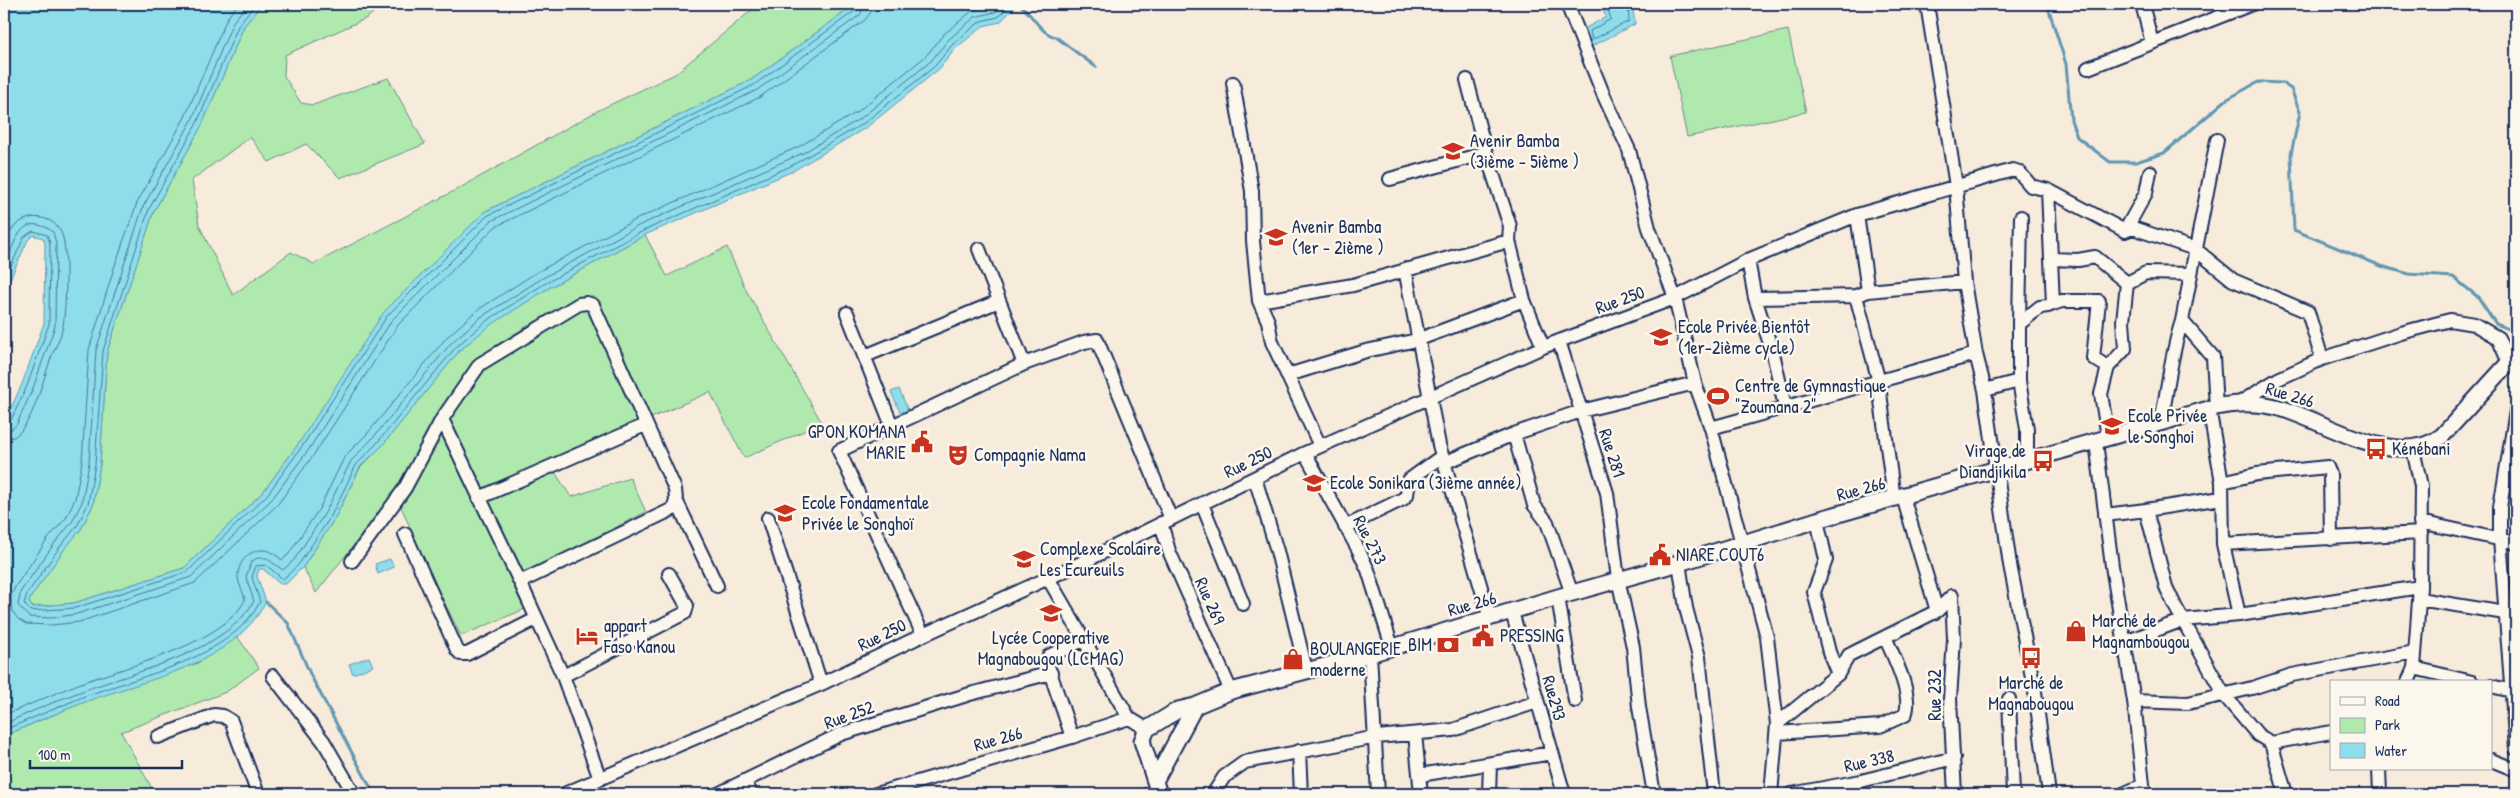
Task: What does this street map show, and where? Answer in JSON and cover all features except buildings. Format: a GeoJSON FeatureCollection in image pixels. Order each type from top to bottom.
{"type":"FeatureCollection","features":[{"type":"Feature","properties":{"kind":"main road","name":"Rue 266"},"geometry":{"type":"LineString","coordinates":[[1147,729],[1178,710],[1231,691],[1370,654],[1565,595],[1679,563],[1817,520],[2212,408],[2241,402],[2278,408],[2358,439],[2396,448],[2414,449],[2432,443],[2442,436],[2514,361]]}},
{"type":"Feature","properties":{"kind":"main road"},"geometry":{"type":"LineString","coordinates":[[1155,790],[1201,702]]}},
{"type":"Feature","properties":{"kind":"main road"},"geometry":{"type":"LineString","coordinates":[[1147,729],[1142,741],[1155,790]]}},
{"type":"Feature","properties":{"kind":"street"},"geometry":{"type":"LineString","coordinates":[[1567,4],[1628,150],[1649,228],[1675,298],[1695,384],[1711,428],[1767,637],[1777,728],[1771,794]]}},
{"type":"Feature","properties":{"kind":"street"},"geometry":{"type":"LineString","coordinates":[[1926,4],[1956,186],[1964,282],[1976,354],[1985,390],[1998,470],[2010,565],[2035,692],[2049,794]]}},
{"type":"Feature","properties":{"kind":"street"},"geometry":{"type":"LineString","coordinates":[[2142,4],[2152,43]]}},
{"type":"Feature","properties":{"kind":"street"},"geometry":{"type":"LineString","coordinates":[[2088,68],[2152,43],[2234,7],[2252,4]]}},
{"type":"Feature","properties":{"kind":"street"},"geometry":{"type":"LineString","coordinates":[[1467,80],[1486,153],[1510,226],[1509,241],[1524,300],[1543,347]]}},
{"type":"Feature","properties":{"kind":"street"},"geometry":{"type":"LineString","coordinates":[[1233,83],[1252,191],[1253,241],[1259,302],[1268,322],[1272,342],[1320,446]]}},
{"type":"Feature","properties":{"kind":"street"},"geometry":{"type":"LineString","coordinates":[[2161,422],[2170,380],[2174,343],[2182,321],[2217,140]]}},
{"type":"Feature","properties":{"kind":"street"},"geometry":{"type":"LineString","coordinates":[[1390,179],[1486,153]]}},
{"type":"Feature","properties":{"kind":"street","name":"Rue 250"},"geometry":{"type":"LineString","coordinates":[[567,794],[821,684],[1048,578],[1320,446],[1543,347],[1675,298],[1748,260],[1857,215],[2013,170],[2019,172],[2031,186],[2048,190]]}},
{"type":"Feature","properties":{"kind":"street"},"geometry":{"type":"LineString","coordinates":[[2125,230],[2146,193],[2150,172]]}},
{"type":"Feature","properties":{"kind":"street"},"geometry":{"type":"LineString","coordinates":[[2053,304],[2048,190],[2125,230],[2133,228],[2195,249],[2233,280],[2308,312],[2322,359]]}},
{"type":"Feature","properties":{"kind":"street"},"geometry":{"type":"LineString","coordinates":[[1777,728],[1838,674],[1849,655],[1937,611],[1899,498],[1862,294],[1857,215]]}},
{"type":"Feature","properties":{"kind":"street"},"geometry":{"type":"LineString","coordinates":[[2021,217],[2019,382],[2027,429],[2026,462]]}},
{"type":"Feature","properties":{"kind":"street"},"geometry":{"type":"LineString","coordinates":[[1259,302],[1353,285],[1509,241]]}},
{"type":"Feature","properties":{"kind":"street"},"geometry":{"type":"LineString","coordinates":[[923,635],[839,451],[1024,364],[979,249]]}},
{"type":"Feature","properties":{"kind":"street"},"geometry":{"type":"LineString","coordinates":[[2051,259],[2078,260],[2094,257],[2127,284]]}},
{"type":"Feature","properties":{"kind":"street"},"geometry":{"type":"LineString","coordinates":[[1748,260],[1756,298],[1773,352],[1785,407]]}},
{"type":"Feature","properties":{"kind":"street"},"geometry":{"type":"LineString","coordinates":[[1405,269],[1429,398],[1444,459],[1490,618]]}},
{"type":"Feature","properties":{"kind":"street"},"geometry":{"type":"LineString","coordinates":[[2127,284],[2146,273],[2190,274]]}},
{"type":"Feature","properties":{"kind":"street"},"geometry":{"type":"LineString","coordinates":[[1756,298],[1862,294],[1964,282]]}},
{"type":"Feature","properties":{"kind":"street"},"geometry":{"type":"LineString","coordinates":[[2124,794],[2144,790],[2134,701],[2105,515],[2101,394],[2108,367],[2125,349],[2123,321],[2127,284]]}},
{"type":"Feature","properties":{"kind":"street"},"geometry":{"type":"LineString","coordinates":[[1288,375],[1366,351],[1417,340],[1524,300]]}},
{"type":"Feature","properties":{"kind":"street"},"geometry":{"type":"LineString","coordinates":[[865,356],[999,301]]}},
{"type":"Feature","properties":{"kind":"street"},"geometry":{"type":"LineString","coordinates":[[2019,324],[2040,307],[2062,301],[2099,301],[2093,358],[2108,367]]}},
{"type":"Feature","properties":{"kind":"street"},"geometry":{"type":"LineString","coordinates":[[352,562],[404,488],[442,419],[480,364],[579,304],[587,303],[593,305],[675,489],[676,500],[717,586]]}},
{"type":"Feature","properties":{"kind":"street"},"geometry":{"type":"LineString","coordinates":[[847,312],[892,426]]}},
{"type":"Feature","properties":{"kind":"street"},"geometry":{"type":"LineString","coordinates":[[2241,402],[2278,379],[2322,359],[2401,333],[2450,320],[2474,324],[2498,338],[2514,361]]}},
{"type":"Feature","properties":{"kind":"street"},"geometry":{"type":"LineString","coordinates":[[2182,321],[2213,357],[2212,408],[2222,482],[2221,498],[2224,544],[2238,615]]}},
{"type":"Feature","properties":{"kind":"street","name":"Rue 269"},"geometry":{"type":"LineString","coordinates":[[1024,364],[1084,342],[1097,340],[1166,521],[1169,551],[1231,691]]}},
{"type":"Feature","properties":{"kind":"street","name":"Rue 281"},"geometry":{"type":"LineString","coordinates":[[1558,341],[1607,493],[1618,580],[1632,641],[1639,707],[1654,794]]}},
{"type":"Feature","properties":{"kind":"street"},"geometry":{"type":"LineString","coordinates":[[1711,428],[1976,354]]}},
{"type":"Feature","properties":{"kind":"street"},"geometry":{"type":"LineString","coordinates":[[1985,390],[2019,382]]}},
{"type":"Feature","properties":{"kind":"street"},"geometry":{"type":"LineString","coordinates":[[1345,527],[1403,500],[1407,495],[1409,480],[1444,459],[1581,411],[1695,384]]}},
{"type":"Feature","properties":{"kind":"street"},"geometry":{"type":"LineString","coordinates":[[2516,411],[2511,468],[2500,507],[2500,540],[2510,615],[2516,749]]}},
{"type":"Feature","properties":{"kind":"street"},"geometry":{"type":"LineString","coordinates":[[442,419],[563,676],[600,779]]}},
{"type":"Feature","properties":{"kind":"street"},"geometry":{"type":"LineString","coordinates":[[479,498],[645,425]]}},
{"type":"Feature","properties":{"kind":"street"},"geometry":{"type":"LineString","coordinates":[[1514,434],[1534,506],[1547,522],[1565,595],[1575,702]]}},
{"type":"Feature","properties":{"kind":"street"},"geometry":{"type":"LineString","coordinates":[[2409,680],[2414,668],[2420,593],[2421,486],[2414,449]]}},
{"type":"Feature","properties":{"kind":"street","name":"Rue 273"},"geometry":{"type":"LineString","coordinates":[[1305,453],[1368,570],[1392,647]]}},
{"type":"Feature","properties":{"kind":"street"},"geometry":{"type":"LineString","coordinates":[[2222,482],[2258,474],[2327,467],[2330,474],[2331,539]]}},
{"type":"Feature","properties":{"kind":"street"},"geometry":{"type":"LineString","coordinates":[[1255,478],[1277,551],[1306,670]]}},
{"type":"Feature","properties":{"kind":"street"},"geometry":{"type":"LineString","coordinates":[[2105,515],[2221,498]]}},
{"type":"Feature","properties":{"kind":"street"},"geometry":{"type":"LineString","coordinates":[[520,582],[673,509],[676,500]]}},
{"type":"Feature","properties":{"kind":"street"},"geometry":{"type":"LineString","coordinates":[[1202,504],[1243,604]]}},
{"type":"Feature","properties":{"kind":"street"},"geometry":{"type":"LineString","coordinates":[[2146,510],[2166,587],[2224,695],[2258,735],[2271,743],[2330,732]]}},
{"type":"Feature","properties":{"kind":"street"},"geometry":{"type":"LineString","coordinates":[[768,518],[821,684]]}},
{"type":"Feature","properties":{"kind":"street"},"geometry":{"type":"LineString","coordinates":[[1817,520],[1826,560],[1814,592],[1829,652],[1838,674]]}},
{"type":"Feature","properties":{"kind":"street"},"geometry":{"type":"LineString","coordinates":[[2224,544],[2331,539],[2421,527],[2516,543]]}},
{"type":"Feature","properties":{"kind":"street"},"geometry":{"type":"LineString","coordinates":[[405,534],[457,650],[461,654],[467,654],[536,619]]}},
{"type":"Feature","properties":{"kind":"street"},"geometry":{"type":"LineString","coordinates":[[1679,563],[1686,608],[1699,657],[1714,794]]}},
{"type":"Feature","properties":{"kind":"street"},"geometry":{"type":"LineString","coordinates":[[563,676],[685,613],[687,606],[669,574]]}},
{"type":"Feature","properties":{"kind":"street"},"geometry":{"type":"LineString","coordinates":[[1048,578],[1086,640],[1129,718],[1147,729]]}},
{"type":"Feature","properties":{"kind":"street"},"geometry":{"type":"LineString","coordinates":[[2125,642],[2183,620],[2420,593],[2510,615]]}},
{"type":"Feature","properties":{"kind":"street","name":"Rue 232"},"geometry":{"type":"LineString","coordinates":[[1937,611],[1952,596],[1954,639],[1950,699],[1955,794]]}},
{"type":"Feature","properties":{"kind":"street","name":"Rue293"},"geometry":{"type":"LineString","coordinates":[[1512,612],[1564,794]]}},
{"type":"Feature","properties":{"kind":"street"},"geometry":{"type":"LineString","coordinates":[[1777,728],[1880,726],[1905,715],[1908,710],[1903,681],[1885,637]]}},
{"type":"Feature","properties":{"kind":"street"},"geometry":{"type":"LineString","coordinates":[[1072,737],[1047,663],[1049,656],[1086,640]]}},
{"type":"Feature","properties":{"kind":"street"},"geometry":{"type":"LineString","coordinates":[[2134,701],[2188,703],[2224,695],[2292,675],[2415,652]]}},
{"type":"Feature","properties":{"kind":"street"},"geometry":{"type":"LineString","coordinates":[[1370,654],[1377,737],[1378,794]]}},
{"type":"Feature","properties":{"kind":"street"},"geometry":{"type":"LineString","coordinates":[[2414,668],[2464,680]]}},
{"type":"Feature","properties":{"kind":"street","name":"Rue 252"},"geometry":{"type":"LineString","coordinates":[[718,794],[841,734],[970,694],[1051,673]]}},
{"type":"Feature","properties":{"kind":"street"},"geometry":{"type":"LineString","coordinates":[[273,676],[324,742],[354,794]]}},
{"type":"Feature","properties":{"kind":"street"},"geometry":{"type":"LineString","coordinates":[[2492,686],[2514,691]]}},
{"type":"Feature","properties":{"kind":"street"},"geometry":{"type":"LineString","coordinates":[[2009,699],[2012,794]]}},
{"type":"Feature","properties":{"kind":"street"},"geometry":{"type":"LineString","coordinates":[[1213,794],[1224,777],[1245,762],[1377,737],[1453,730],[1537,702]]}},
{"type":"Feature","properties":{"kind":"street"},"geometry":{"type":"LineString","coordinates":[[158,738],[214,715],[223,716],[231,721],[258,794]]}},
{"type":"Feature","properties":{"kind":"street","name":"Rue 266"},"geometry":{"type":"LineString","coordinates":[[876,794],[1072,737],[1129,718]]}},
{"type":"Feature","properties":{"kind":"street"},"geometry":{"type":"LineString","coordinates":[[1416,734],[1422,794]]}},
{"type":"Feature","properties":{"kind":"street"},"geometry":{"type":"LineString","coordinates":[[2271,743],[2286,794]]}},
{"type":"Feature","properties":{"kind":"street"},"geometry":{"type":"LineString","coordinates":[[1299,751],[1301,794]]}},
{"type":"Feature","properties":{"kind":"street"},"geometry":{"type":"LineString","coordinates":[[1420,775],[1490,765],[1552,753]]}},
{"type":"Feature","properties":{"kind":"street","name":"Rue 338"},"geometry":{"type":"LineString","coordinates":[[1790,794],[1862,781],[1954,758]]}},
{"type":"Feature","properties":{"kind":"street"},"geometry":{"type":"LineString","coordinates":[[2492,760],[2516,770]]}},
{"type":"Feature","properties":{"kind":"street"},"geometry":{"type":"LineString","coordinates":[[1489,794],[1490,765]]}},
{"type":"Feature","properties":{"kind":"street"},"geometry":{"type":"LineString","coordinates":[[2379,770],[2380,794]]}},
{"type":"Feature","properties":{"kind":"street"},"geometry":{"type":"LineString","coordinates":[[745,781],[751,794]]}},
{"type":"Feature","properties":{"kind":"green space"},"geometry":{"type":"Polygon","coordinates":[[[262,4],[383,4],[367,18],[285,55],[284,76],[301,103],[313,105],[388,78],[425,144],[340,178],[306,144],[269,162],[250,137],[192,180],[199,225],[233,295],[291,252],[314,264],[458,189],[599,110],[675,74],[759,4],[856,4],[751,80],[484,212],[299,443],[263,492],[184,568],[74,603],[32,607],[29,602],[31,597],[81,529],[93,505],[100,464],[107,352],[154,211],[202,125],[244,26],[262,4]]]}},
{"type":"Feature","properties":{"kind":"green space"},"geometry":{"type":"Polygon","coordinates":[[[1788,30],[1806,112],[1687,137],[1670,56],[1788,30]]]}},
{"type":"Feature","properties":{"kind":"green space"},"geometry":{"type":"Polygon","coordinates":[[[645,235],[667,276],[727,247],[746,290],[822,423],[744,458],[710,392],[549,463],[571,497],[630,478],[646,512],[511,580],[525,609],[461,636],[430,573],[395,493],[316,593],[303,567],[335,518],[360,468],[381,447],[460,350],[488,326],[547,289],[645,235]]]}},
{"type":"Feature","properties":{"kind":"green space"},"geometry":{"type":"Polygon","coordinates":[[[237,636],[259,668],[226,692],[121,732],[155,794],[4,794],[4,736],[86,701],[198,663],[237,636]]]}},
{"type":"Feature","properties":{"kind":"water"},"geometry":{"type":"Polygon","coordinates":[[[4,4],[262,4],[244,26],[202,125],[154,211],[107,352],[100,464],[93,505],[81,529],[31,597],[29,602],[32,607],[74,603],[184,568],[263,492],[299,443],[383,313],[484,212],[751,80],[856,4],[1018,4],[1000,22],[983,26],[956,48],[939,69],[867,127],[793,171],[645,235],[547,289],[488,327],[460,350],[381,447],[360,467],[335,518],[303,567],[286,584],[280,584],[263,569],[259,569],[257,576],[266,602],[251,623],[233,641],[211,655],[188,666],[56,713],[4,736],[4,423],[22,384],[44,323],[45,243],[43,238],[33,235],[28,240],[4,292],[4,4]]]}},
{"type":"Feature","properties":{"kind":"water"},"geometry":{"type":"Polygon","coordinates":[[[1600,4],[1632,4],[1635,24],[1587,49],[1584,29],[1606,17],[1600,4]]]}},
{"type":"Feature","properties":{"kind":"water"},"geometry":{"type":"Polygon","coordinates":[[[899,389],[909,412],[902,416],[891,392],[899,389]]]}},
{"type":"Feature","properties":{"kind":"water"},"geometry":{"type":"Polygon","coordinates":[[[390,559],[394,567],[378,574],[375,564],[390,559]]]}},
{"type":"Feature","properties":{"kind":"water"},"geometry":{"type":"Polygon","coordinates":[[[369,657],[373,666],[353,674],[349,664],[369,657]]]}},
{"type":"Feature","properties":{"kind":"waterway"},"geometry":{"type":"LineString","coordinates":[[1019,4],[1045,32],[1056,37],[1096,67]]}},
{"type":"Feature","properties":{"kind":"waterway"},"geometry":{"type":"LineString","coordinates":[[2047,4],[2066,64],[2071,120],[2077,137],[2110,162],[2136,162],[2164,153],[2226,100],[2258,82],[2282,83],[2291,89],[2300,112],[2291,154],[2294,230],[2381,266],[2409,274],[2453,277],[2478,297],[2496,324],[2516,332]]}},
{"type":"Feature","properties":{"kind":"waterway"},"geometry":{"type":"LineString","coordinates":[[266,602],[288,623],[311,676],[374,794]]}},
{"type":"Feature","properties":{"kind":"place","name":"Avenir Bamba (3ième - 5ième )"},"geometry":{"type":"Point","coordinates":[1453,151]}},
{"type":"Feature","properties":{"kind":"place","name":"Avenir Bamba (1er - 2ième )"},"geometry":{"type":"Point","coordinates":[1276,237]}},
{"type":"Feature","properties":{"kind":"place","name":"Ecole Privée Bientôt (1er-2ième cycle)"},"geometry":{"type":"Point","coordinates":[1661,337]}},
{"type":"Feature","properties":{"kind":"place","name":"Centre de Gymnastique \"Zoumana 2\""},"geometry":{"type":"Point","coordinates":[1718,396]}},
{"type":"Feature","properties":{"kind":"place","name":"Ecole Privée le Songhoi"},"geometry":{"type":"Point","coordinates":[2112,426]}},
{"type":"Feature","properties":{"kind":"place","name":"GPON KOMANA MARIE"},"geometry":{"type":"Point","coordinates":[922,442]}},
{"type":"Feature","properties":{"kind":"place","name":"Kénébani"},"geometry":{"type":"Point","coordinates":[2376,449]}},
{"type":"Feature","properties":{"kind":"place","name":"Compagnie Nama"},"geometry":{"type":"Point","coordinates":[958,455]}},
{"type":"Feature","properties":{"kind":"place","name":"Virage de Diandjikila"},"geometry":{"type":"Point","coordinates":[2043,461]}},
{"type":"Feature","properties":{"kind":"place","name":"Ecole Sonikara (3ième année)"},"geometry":{"type":"Point","coordinates":[1314,483]}},
{"type":"Feature","properties":{"kind":"place","name":"Ecole Fondamentale Privée le Songhoï"},"geometry":{"type":"Point","coordinates":[785,513]}},
{"type":"Feature","properties":{"kind":"place","name":"NIARE COUT6"},"geometry":{"type":"Point","coordinates":[1660,555]}},
{"type":"Feature","properties":{"kind":"place","name":"Complexe Scolaire Les Ecureuils"},"geometry":{"type":"Point","coordinates":[1024,559]}},
{"type":"Feature","properties":{"kind":"place","name":"Lycée Cooperative Magnabougou (LCMAG)"},"geometry":{"type":"Point","coordinates":[1051,613]}},
{"type":"Feature","properties":{"kind":"place","name":"Marché de Magnambougou"},"geometry":{"type":"Point","coordinates":[2076,631]}},
{"type":"Feature","properties":{"kind":"place","name":"appart Faso Kanou"},"geometry":{"type":"Point","coordinates":[587,636]}},
{"type":"Feature","properties":{"kind":"place","name":"PRESSING"},"geometry":{"type":"Point","coordinates":[1483,636]}},
{"type":"Feature","properties":{"kind":"place","name":"BIM"},"geometry":{"type":"Point","coordinates":[1448,645]}},
{"type":"Feature","properties":{"kind":"place","name":"Marché de Magnabougou"},"geometry":{"type":"Point","coordinates":[2031,658]}},
{"type":"Feature","properties":{"kind":"place","name":"BOULANGERIE moderne"},"geometry":{"type":"Point","coordinates":[1293,659]}}]}
